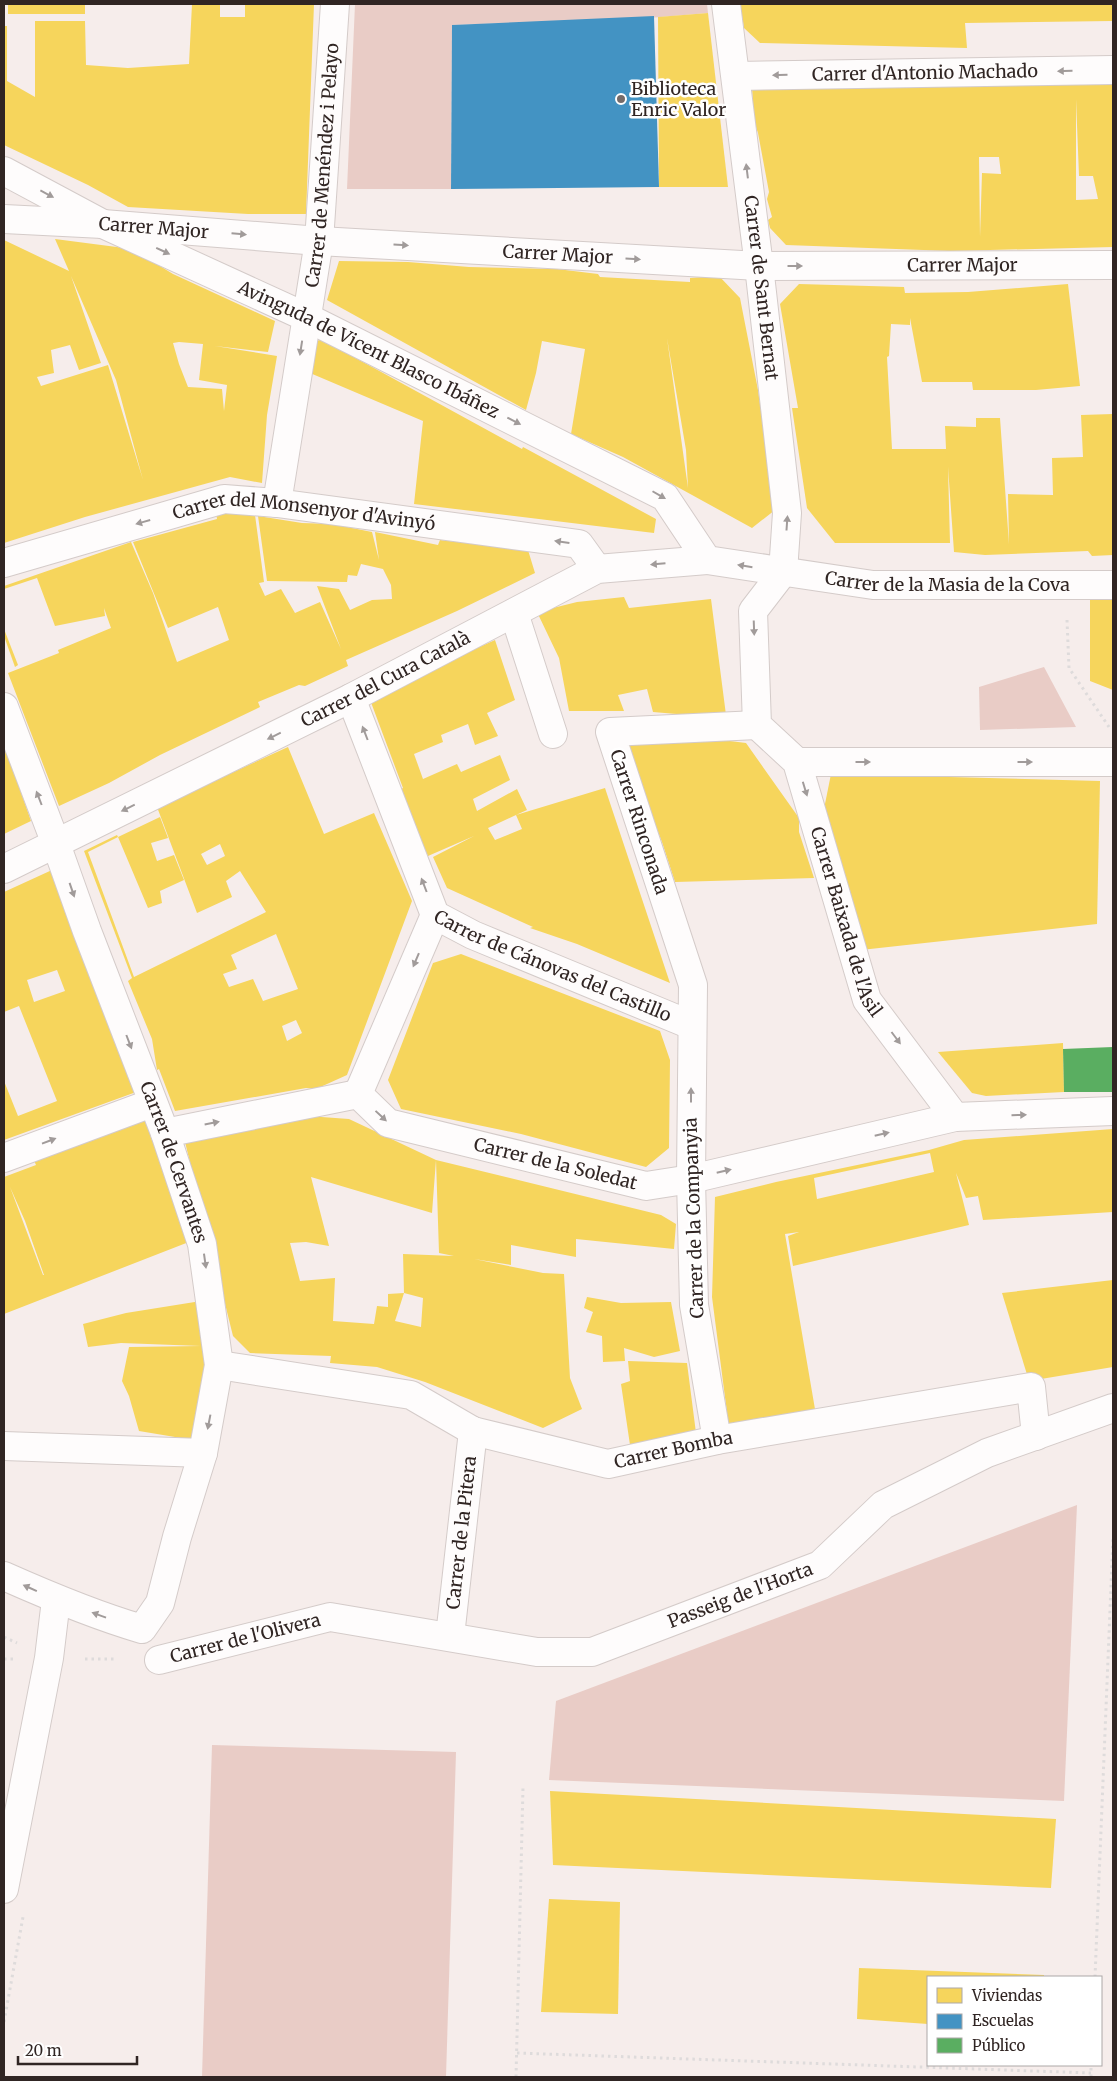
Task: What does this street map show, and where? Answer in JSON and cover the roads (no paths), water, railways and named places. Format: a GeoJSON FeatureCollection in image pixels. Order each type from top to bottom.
{"type":"FeatureCollection","features":[{"type":"Feature","properties":{"kind":"street","name":"Carrer de Menéndez i Pelayo"},"geometry":{"type":"LineString","coordinates":[[277,503],[319,241],[335,4]]}},
{"type":"Feature","properties":{"kind":"street","name":"Carrer de Sant Bernat"},"geometry":{"type":"LineString","coordinates":[[726,4],[759,266],[787,513],[783,572]]}},
{"type":"Feature","properties":{"kind":"street","name":"Carrer d'Antonio Machado"},"geometry":{"type":"LineString","coordinates":[[736,76],[1113,70]]}},
{"type":"Feature","properties":{"kind":"street","name":"Avinguda de Vicent Blasco Ibáñez"},"geometry":{"type":"LineString","coordinates":[[4,171],[103,224],[306,317],[665,497],[707,560]]}},
{"type":"Feature","properties":{"kind":"street","name":"Carrer Major"},"geometry":{"type":"LineString","coordinates":[[4,219],[103,224],[319,241],[759,266],[1113,265]]}},
{"type":"Feature","properties":{"kind":"street","name":"Carrer del Monsenyor d'Avinyó"},"geometry":{"type":"LineString","coordinates":[[4,563],[224,498],[277,503],[579,544],[597,570]]}},
{"type":"Feature","properties":{"kind":"street","name":"Carrer del Cura Català"},"geometry":{"type":"LineString","coordinates":[[4,869],[352,698],[597,570],[707,560],[783,572]]}},
{"type":"Feature","properties":{"kind":"street","name":"Carrer de la Masia de la Cova"},"geometry":{"type":"LineString","coordinates":[[783,572],[873,584],[1113,585]]}},
{"type":"Feature","properties":{"kind":"street"},"geometry":{"type":"LineString","coordinates":[[783,572],[753,611],[757,726],[797,762],[1113,762]]}},
{"type":"Feature","properties":{"kind":"street"},"geometry":{"type":"LineString","coordinates":[[514,613],[553,734]]}},
{"type":"Feature","properties":{"kind":"street","name":"Carrer de Cánovas del Castillo"},"geometry":{"type":"LineString","coordinates":[[352,698],[435,915],[473,935],[691,1025]]}},
{"type":"Feature","properties":{"kind":"street","name":"Carrer de Cervantes"},"geometry":{"type":"LineString","coordinates":[[4,707],[56,844],[86,931],[164,1133],[202,1244],[219,1365],[203,1453],[176,1537],[160,1603],[142,1628],[110,1620],[56,1600]]}},
{"type":"Feature","properties":{"kind":"street","name":"Carrer Rinconada"},"geometry":{"type":"LineString","coordinates":[[691,1025],[692,985],[610,732],[757,726]]}},
{"type":"Feature","properties":{"kind":"street","name":"Carrer Baixada de l'Asil"},"geometry":{"type":"LineString","coordinates":[[797,762],[867,1000],[956,1117]]}},
{"type":"Feature","properties":{"kind":"street"},"geometry":{"type":"LineString","coordinates":[[164,1133],[358,1094],[435,915]]}},
{"type":"Feature","properties":{"kind":"street","name":"Carrer de la Companyia"},"geometry":{"type":"LineString","coordinates":[[691,1025],[691,1179],[694,1304],[716,1440]]}},
{"type":"Feature","properties":{"kind":"street","name":"Carrer de la Soledat"},"geometry":{"type":"LineString","coordinates":[[358,1094],[388,1122],[646,1186],[691,1179],[956,1117]]}},
{"type":"Feature","properties":{"kind":"street"},"geometry":{"type":"LineString","coordinates":[[4,1158],[152,1103]]}},
{"type":"Feature","properties":{"kind":"street"},"geometry":{"type":"LineString","coordinates":[[956,1117],[1113,1111]]}},
{"type":"Feature","properties":{"kind":"street","name":"Carrer Bomba"},"geometry":{"type":"LineString","coordinates":[[219,1365],[411,1395],[472,1431],[608,1464],[716,1440],[1031,1387],[1036,1436]]}},
{"type":"Feature","properties":{"kind":"street","name":"Passeig de l'Horta"},"geometry":{"type":"LineString","coordinates":[[450,1636],[537,1652],[592,1652],[820,1565],[883,1505],[988,1453],[1113,1408]]}},
{"type":"Feature","properties":{"kind":"street","name":"Carrer de la Pitera"},"geometry":{"type":"LineString","coordinates":[[450,1636],[472,1431]]}},
{"type":"Feature","properties":{"kind":"street"},"geometry":{"type":"LineString","coordinates":[[4,1446],[203,1453]]}},
{"type":"Feature","properties":{"kind":"street"},"geometry":{"type":"LineString","coordinates":[[4,1576],[56,1600],[48,1658],[4,1889]]}},
{"type":"Feature","properties":{"kind":"street","name":"Carrer de l'Olivera"},"geometry":{"type":"LineString","coordinates":[[159,1660],[330,1617],[450,1636]]}},
{"type":"Feature","properties":{"kind":"place","name":"Biblioteca Enric Valor"},"geometry":{"type":"Point","coordinates":[621,99]}}]}
